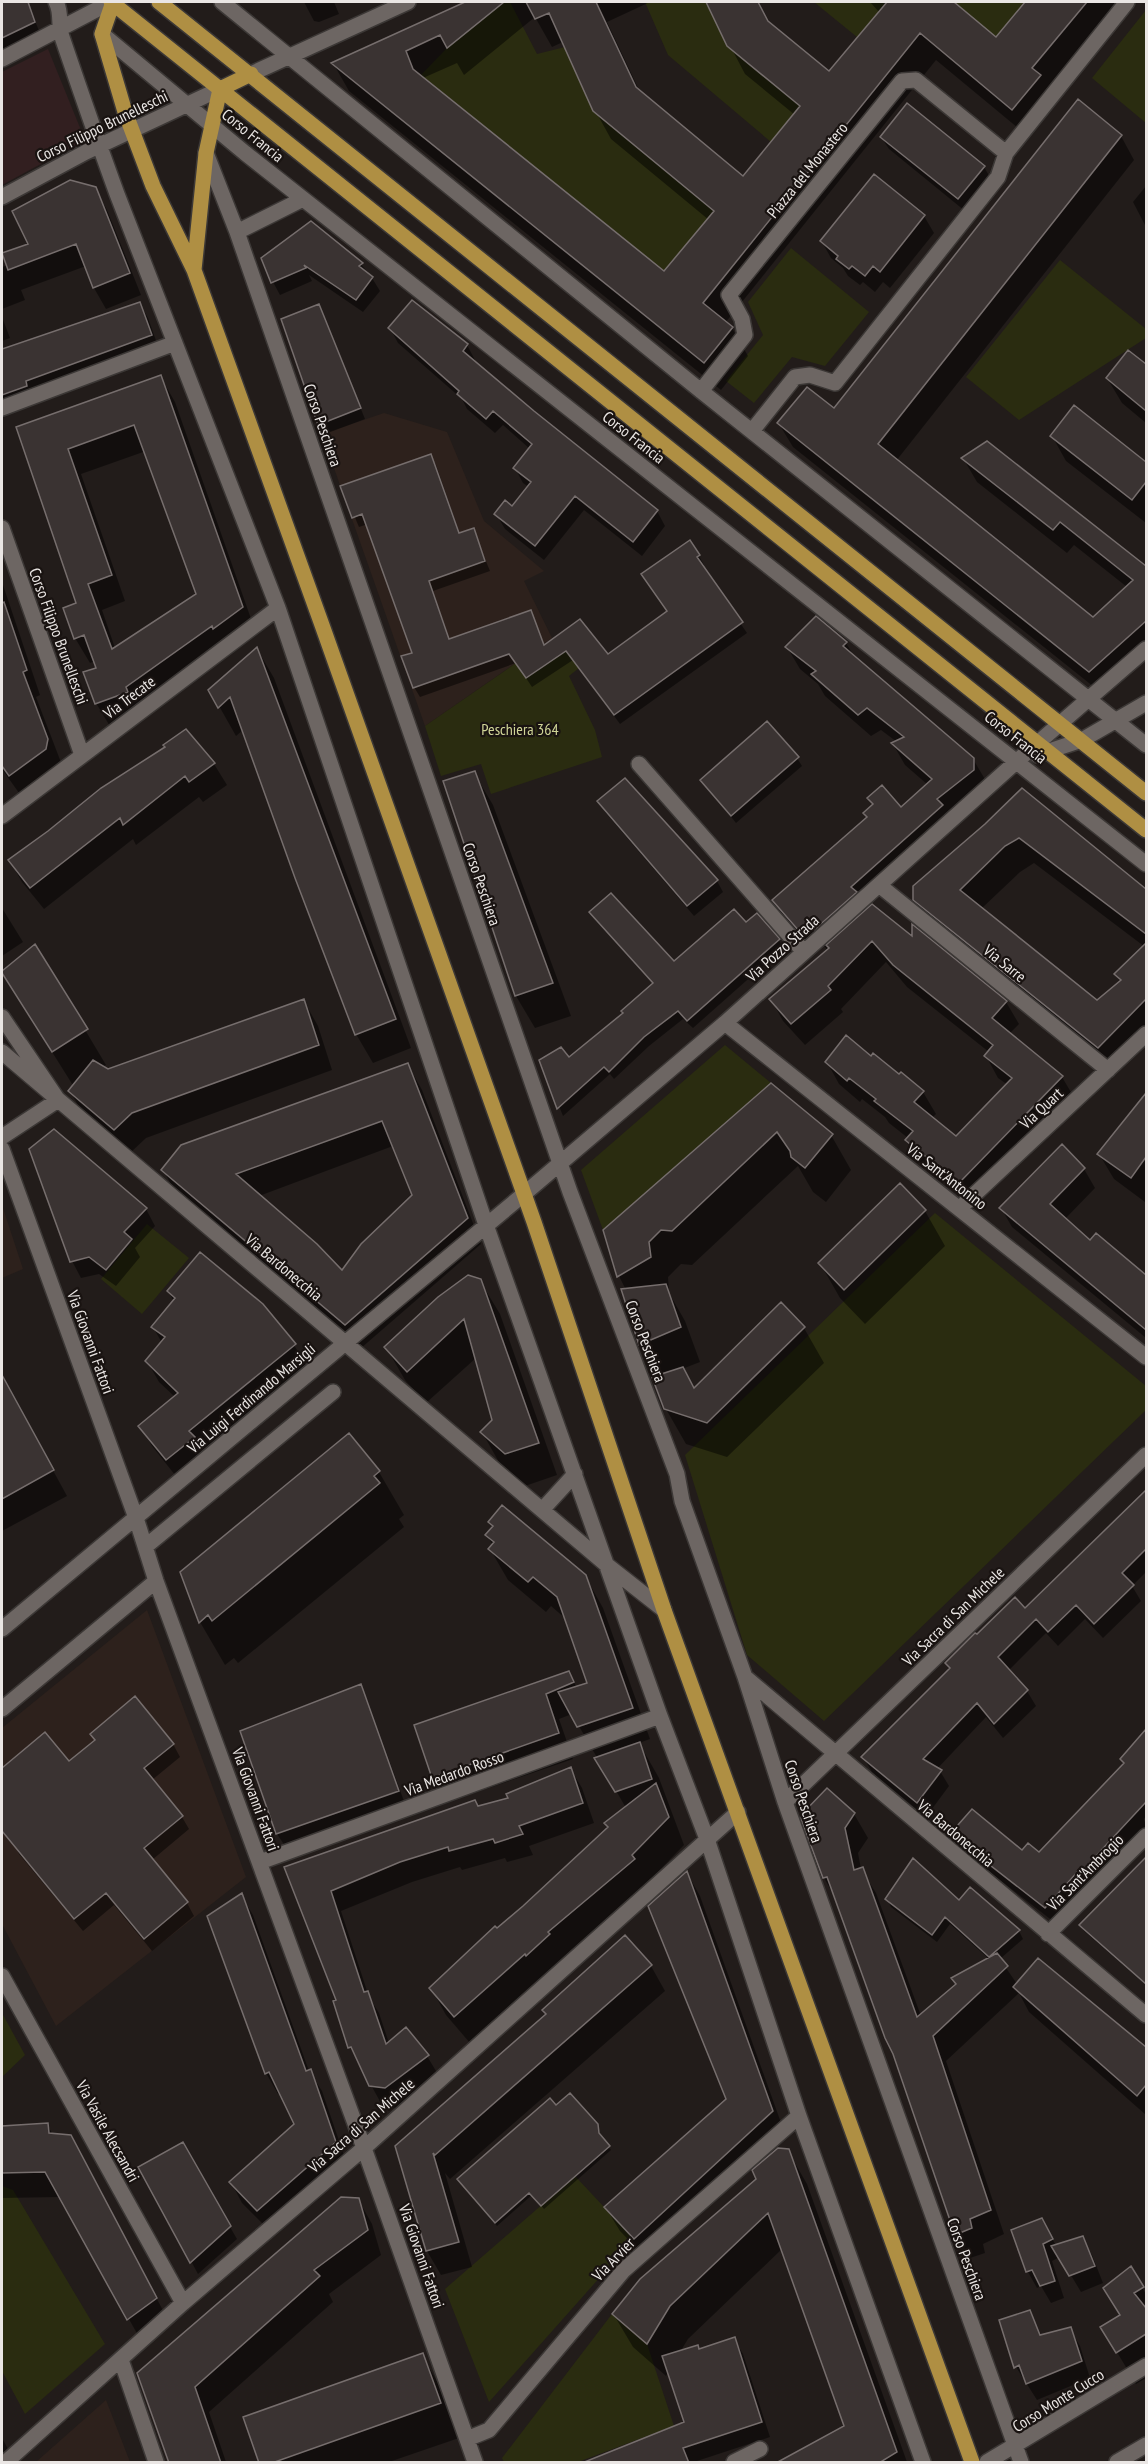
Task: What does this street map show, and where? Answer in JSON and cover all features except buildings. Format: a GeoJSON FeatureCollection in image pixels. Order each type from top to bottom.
{"type":"FeatureCollection","features":[{"type":"Feature","properties":{"kind":"main road"},"geometry":{"type":"LineString","coordinates":[[112,2],[102,33],[125,112],[153,186],[194,270],[524,1194],[664,1610],[972,2463]]}},
{"type":"Feature","properties":{"kind":"main road","name":"Corso Francia"},"geometry":{"type":"LineString","coordinates":[[112,2],[1146,830]]}},
{"type":"Feature","properties":{"kind":"main road"},"geometry":{"type":"LineString","coordinates":[[159,2],[1146,793]]}},
{"type":"Feature","properties":{"kind":"main road"},"geometry":{"type":"LineString","coordinates":[[194,270],[206,153],[220,89],[251,74]]}},
{"type":"Feature","properties":{"kind":"street"},"geometry":{"type":"LineString","coordinates":[[56,2],[59,7],[60,29],[99,146],[278,608],[486,1226],[660,1716],[707,1839],[799,2116],[923,2463]]}},
{"type":"Feature","properties":{"kind":"street"},"geometry":{"type":"LineString","coordinates":[[2,59],[112,2]]}},
{"type":"Feature","properties":{"kind":"street"},"geometry":{"type":"LineString","coordinates":[[222,2],[701,391],[1146,746]]}},
{"type":"Feature","properties":{"kind":"street"},"geometry":{"type":"LineString","coordinates":[[251,74],[408,2]]}},
{"type":"Feature","properties":{"kind":"street"},"geometry":{"type":"LineString","coordinates":[[752,431],[795,377],[810,375],[835,383],[998,177],[1006,153],[1127,2]]}},
{"type":"Feature","properties":{"kind":"street","name":"Corso Francia"},"geometry":{"type":"LineString","coordinates":[[102,33],[211,125],[1146,864]]}},
{"type":"Feature","properties":{"kind":"street","name":"Piazza del Monastero"},"geometry":{"type":"LineString","coordinates":[[701,391],[745,335],[742,320],[729,295],[903,81],[916,80],[1006,153]]}},
{"type":"Feature","properties":{"kind":"street","name":"Corso Filippo Brunelleschi"},"geometry":{"type":"LineString","coordinates":[[2,197],[99,146],[220,89]]}},
{"type":"Feature","properties":{"kind":"street","name":"Corso Peschiera"},"geometry":{"type":"LineString","coordinates":[[206,153],[237,232],[560,1163],[677,1474],[682,1501],[745,1677],[785,1802],[1021,2463]]}},
{"type":"Feature","properties":{"kind":"street"},"geometry":{"type":"LineString","coordinates":[[237,232],[303,198]]}},
{"type":"Feature","properties":{"kind":"street"},"geometry":{"type":"LineString","coordinates":[[2,408],[174,343]]}},
{"type":"Feature","properties":{"kind":"street","name":"Corso Filippo Brunelleschi"},"geometry":{"type":"LineString","coordinates":[[2,528],[82,755]]}},
{"type":"Feature","properties":{"kind":"street","name":"Via Trecate"},"geometry":{"type":"LineString","coordinates":[[2,816],[278,608]]}},
{"type":"Feature","properties":{"kind":"street","name":"Via Pozzo Strada"},"geometry":{"type":"LineString","coordinates":[[524,1194],[725,1023],[1017,761],[1043,747],[1060,723],[1146,650]]}},
{"type":"Feature","properties":{"kind":"street"},"geometry":{"type":"LineString","coordinates":[[1043,747],[1082,741],[1146,703]]}},
{"type":"Feature","properties":{"kind":"street"},"geometry":{"type":"LineString","coordinates":[[639,764],[804,952]]}},
{"type":"Feature","properties":{"kind":"street","name":"Via Sarre"},"geometry":{"type":"LineString","coordinates":[[879,885],[1108,1070]]}},
{"type":"Feature","properties":{"kind":"street"},"geometry":{"type":"LineString","coordinates":[[2,1017],[58,1100],[2,1137]]}},
{"type":"Feature","properties":{"kind":"street","name":"Via Sant'Antonino"},"geometry":{"type":"LineString","coordinates":[[725,1023],[1146,1357]]}},
{"type":"Feature","properties":{"kind":"street","name":"Via Quart"},"geometry":{"type":"LineString","coordinates":[[960,1208],[1146,1034]]}},
{"type":"Feature","properties":{"kind":"street","name":"Via Bardonecchia"},"geometry":{"type":"LineString","coordinates":[[2,1052],[608,1566],[664,1610]]}},
{"type":"Feature","properties":{"kind":"street","name":"Via Giovanni Fattori"},"geometry":{"type":"LineString","coordinates":[[2,1149],[136,1518],[156,1581],[364,2148],[475,2463]]}},
{"type":"Feature","properties":{"kind":"street","name":"Via Luigi Ferdinando Marsigli"},"geometry":{"type":"LineString","coordinates":[[2,1629],[524,1194]]}},
{"type":"Feature","properties":{"kind":"street"},"geometry":{"type":"LineString","coordinates":[[145,1547],[333,1392]]}},
{"type":"Feature","properties":{"kind":"street","name":"Via Sacra di San Michele"},"geometry":{"type":"LineString","coordinates":[[785,1802],[1146,1455]]}},
{"type":"Feature","properties":{"kind":"street"},"geometry":{"type":"LineString","coordinates":[[542,1510],[575,1474]]}},
{"type":"Feature","properties":{"kind":"street"},"geometry":{"type":"LineString","coordinates":[[2,1709],[156,1581]]}},
{"type":"Feature","properties":{"kind":"street","name":"Via Bardonecchia"},"geometry":{"type":"LineString","coordinates":[[745,1677],[834,1755],[1146,2015]]}},
{"type":"Feature","properties":{"kind":"street","name":"Via Medardo Rosso"},"geometry":{"type":"LineString","coordinates":[[260,1862],[660,1716]]}},
{"type":"Feature","properties":{"kind":"street","name":"Via Sacra di San Michele"},"geometry":{"type":"LineString","coordinates":[[6,2463],[183,2303],[364,2148],[738,1812]]}},
{"type":"Feature","properties":{"kind":"street","name":"Via Sant'Ambrogio"},"geometry":{"type":"LineString","coordinates":[[1048,1934],[1146,1836]]}},
{"type":"Feature","properties":{"kind":"street","name":"Via Vasile Alecsandri"},"geometry":{"type":"LineString","coordinates":[[2,1976],[183,2303]]}},
{"type":"Feature","properties":{"kind":"street","name":"Via Arvier"},"geometry":{"type":"LineString","coordinates":[[467,2439],[489,2430],[624,2270],[799,2116]]}},
{"type":"Feature","properties":{"kind":"street"},"geometry":{"type":"LineString","coordinates":[[121,2360],[156,2463]]}},
{"type":"Feature","properties":{"kind":"street","name":"Corso Monte Cucco"},"geometry":{"type":"LineString","coordinates":[[987,2463],[1146,2366]]}},
{"type":"Feature","properties":{"kind":"street"},"geometry":{"type":"LineString","coordinates":[[1117,2463],[1146,2445]]}},
{"type":"Feature","properties":{"kind":"street"},"geometry":{"type":"LineString","coordinates":[[734,2463],[760,2449]]}},
{"type":"Feature","properties":{"kind":"shaded area"},"geometry":{"type":"Polygon","coordinates":[[[48,49],[85,140],[2,185],[2,72],[48,49]]]}},
{"type":"Feature","properties":{"kind":"shaded area"},"geometry":{"type":"Polygon","coordinates":[[[384,413],[447,432],[484,521],[544,571],[524,581],[552,638],[425,726],[322,434],[384,413]]]}},
{"type":"Feature","properties":{"kind":"shaded area"},"geometry":{"type":"Polygon","coordinates":[[[2,1205],[23,1269],[2,1278],[2,1205]]]}},
{"type":"Feature","properties":{"kind":"shaded area"},"geometry":{"type":"Polygon","coordinates":[[[147,1610],[246,1877],[56,2026],[2,1924],[2,1728],[147,1610]]]}},
{"type":"Feature","properties":{"kind":"shaded area"},"geometry":{"type":"Polygon","coordinates":[[[106,2400],[130,2462],[36,2462],[106,2400]]]}},
{"type":"Feature","properties":{"kind":"green space"},"geometry":{"type":"Polygon","coordinates":[[[504,2],[510,2],[537,54],[565,47],[593,111],[714,211],[664,271],[421,75],[447,48],[504,2]]]}},
{"type":"Feature","properties":{"kind":"green space"},"geometry":{"type":"Polygon","coordinates":[[[645,2],[706,2],[727,46],[800,106],[771,142],[668,55],[645,2]]]}},
{"type":"Feature","properties":{"kind":"green space"},"geometry":{"type":"Polygon","coordinates":[[[814,2],[882,2],[885,4],[857,37],[814,2]]]}},
{"type":"Feature","properties":{"kind":"green space"},"geometry":{"type":"Polygon","coordinates":[[[954,2],[1025,2],[1001,32],[1003,43],[954,2]]]}},
{"type":"Feature","properties":{"kind":"green space"},"geometry":{"type":"Polygon","coordinates":[[[1146,10],[1146,123],[1092,78],[1146,10]]]}},
{"type":"Feature","properties":{"kind":"green space"},"geometry":{"type":"Polygon","coordinates":[[[791,248],[869,312],[825,366],[792,357],[754,403],[726,381],[763,335],[748,302],[791,248]]]}},
{"type":"Feature","properties":{"kind":"green space"},"geometry":{"type":"Polygon","coordinates":[[[1060,260],[1146,329],[1146,338],[1019,420],[966,377],[1060,260]]]}},
{"type":"Feature","properties":{"kind":"green space","name":"Peschiera 364"},"geometry":{"type":"Polygon","coordinates":[[[566,651],[579,668],[569,676],[595,730],[602,757],[491,794],[481,764],[441,776],[425,726],[516,663],[566,651]]]}},
{"type":"Feature","properties":{"kind":"green space"},"geometry":{"type":"Polygon","coordinates":[[[725,1045],[771,1083],[603,1230],[581,1170],[725,1045]]]}},
{"type":"Feature","properties":{"kind":"green space"},"geometry":{"type":"Polygon","coordinates":[[[935,1213],[1146,1386],[1146,1410],[824,1721],[747,1655],[685,1455],[935,1213]]]}},
{"type":"Feature","properties":{"kind":"green space"},"geometry":{"type":"Polygon","coordinates":[[[147,1224],[189,1258],[142,1314],[101,1279],[147,1224]]]}},
{"type":"Feature","properties":{"kind":"green space"},"geometry":{"type":"Polygon","coordinates":[[[2,2013],[25,2055],[2,2077],[2,2013]]]}},
{"type":"Feature","properties":{"kind":"green space"},"geometry":{"type":"Polygon","coordinates":[[[575,2176],[634,2239],[489,2402],[445,2289],[575,2176]]]}},
{"type":"Feature","properties":{"kind":"green space"},"geometry":{"type":"Polygon","coordinates":[[[2,2186],[13,2190],[105,2344],[25,2414],[2,2371],[2,2186]]]}},
{"type":"Feature","properties":{"kind":"green space"},"geometry":{"type":"Polygon","coordinates":[[[612,2314],[647,2344],[674,2426],[578,2462],[504,2462],[502,2458],[612,2314]]]}}]}
